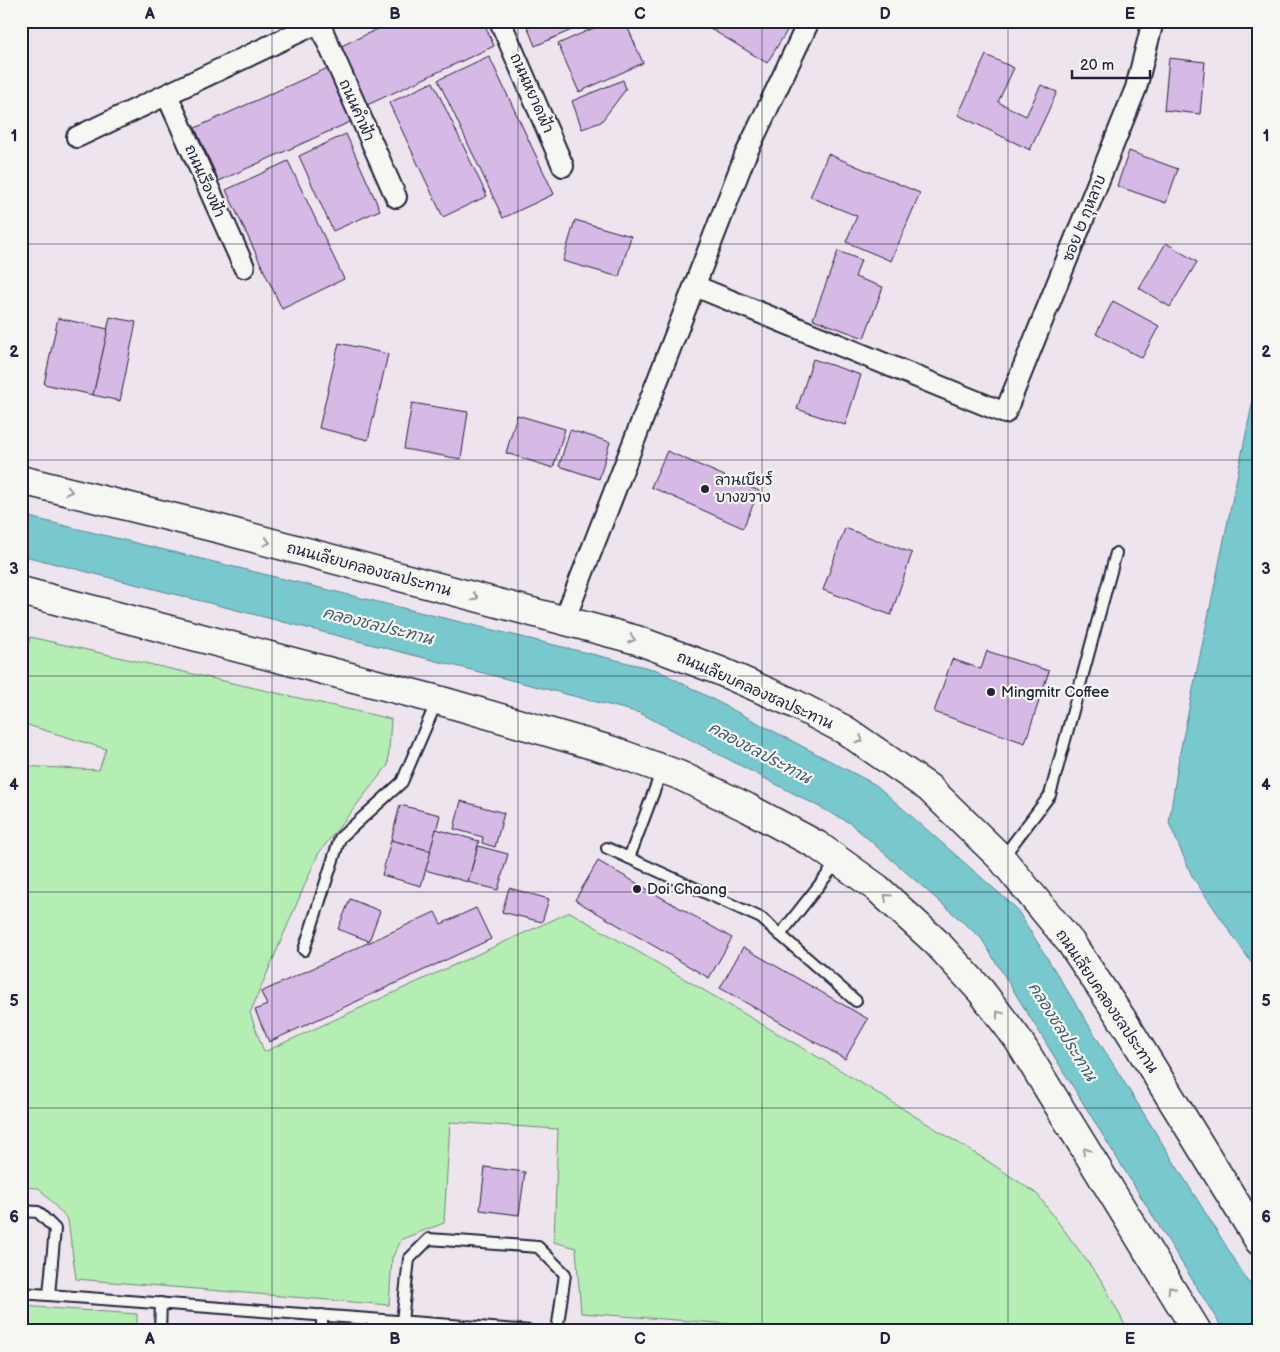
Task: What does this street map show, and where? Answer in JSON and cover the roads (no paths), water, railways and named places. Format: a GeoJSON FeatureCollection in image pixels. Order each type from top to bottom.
{"type":"FeatureCollection","features":[{"type":"Feature","properties":{"kind":"main road","name":"ถนนเลียบคลองชลประทาน"},"geometry":{"type":"LineString","coordinates":[[21,480],[220,529],[637,640],[720,671],[795,704],[845,730],[929,788],[1002,859],[1071,943],[1124,1022],[1259,1241]]}},
{"type":"Feature","properties":{"kind":"main road"},"geometry":{"type":"LineString","coordinates":[[21,591],[438,700],[601,747],[679,775],[748,808],[817,845],[878,888],[937,943],[981,991],[1017,1038],[1197,1331]]}},
{"type":"Feature","properties":{"kind":"street","name":"ถนนหยาดฟ้า"},"geometry":{"type":"LineString","coordinates":[[500,21],[563,166]]}},
{"type":"Feature","properties":{"kind":"street"},"geometry":{"type":"LineString","coordinates":[[564,621],[745,156],[809,21]]}},
{"type":"Feature","properties":{"kind":"street","name":"ซอย ๒ กุหลาบ"},"geometry":{"type":"LineString","coordinates":[[695,286],[1005,412],[1136,88],[1153,21]]}},
{"type":"Feature","properties":{"kind":"street"},"geometry":{"type":"LineString","coordinates":[[77,137],[320,22]]}},
{"type":"Feature","properties":{"kind":"street","name":"ถนนคําฟ้า"},"geometry":{"type":"LineString","coordinates":[[320,22],[396,197]]}},
{"type":"Feature","properties":{"kind":"street","name":"ถนนเรืองฟ้า"},"geometry":{"type":"LineString","coordinates":[[166,95],[244,267]]}},
{"type":"Feature","properties":{"kind":"lane"},"geometry":{"type":"LineString","coordinates":[[1002,859],[1050,794],[1116,552]]}},
{"type":"Feature","properties":{"kind":"lane"},"geometry":{"type":"LineString","coordinates":[[304,950],[340,838],[402,782],[438,700]]}},
{"type":"Feature","properties":{"kind":"lane"},"geometry":{"type":"LineString","coordinates":[[629,858],[662,769]]}},
{"type":"Feature","properties":{"kind":"lane"},"geometry":{"type":"LineString","coordinates":[[607,848],[761,918],[856,1000]]}},
{"type":"Feature","properties":{"kind":"lane"},"geometry":{"type":"LineString","coordinates":[[780,935],[839,860]]}},
{"type":"Feature","properties":{"kind":"lane"},"geometry":{"type":"LineString","coordinates":[[21,1211],[38,1212],[55,1229],[49,1295]]}},
{"type":"Feature","properties":{"kind":"lane"},"geometry":{"type":"LineString","coordinates":[[402,1321],[409,1259],[429,1239],[538,1247],[565,1274],[557,1331]]}},
{"type":"Feature","properties":{"kind":"lane"},"geometry":{"type":"LineString","coordinates":[[21,1292],[531,1331]]}},
{"type":"Feature","properties":{"kind":"lane"},"geometry":{"type":"LineString","coordinates":[[160,1331],[161,1303]]}},
{"type":"Feature","properties":{"kind":"lane"},"geometry":{"type":"LineString","coordinates":[[322,1315],[322,1331]]}},
{"type":"Feature","properties":{"kind":"water"},"geometry":{"type":"Polygon","coordinates":[[[1259,371],[1259,974],[1192,876],[1169,823],[1179,757],[1259,371]]]}},
{"type":"Feature","properties":{"kind":"water","name":"คลองชลประทาน"},"geometry":{"type":"Polygon","coordinates":[[[21,515],[657,670],[876,785],[1016,908],[1259,1299],[1259,1331],[1224,1331],[981,938],[850,823],[640,713],[21,555],[21,515]]]}},
{"type":"Feature","properties":{"kind":"place","name":"ลานเบียร์ บางขวาง"},"geometry":{"type":"Point","coordinates":[705,489]}},
{"type":"Feature","properties":{"kind":"place","name":"Mingmitr Coffee"},"geometry":{"type":"Point","coordinates":[991,692]}},
{"type":"Feature","properties":{"kind":"place","name":"Doi Chaang"},"geometry":{"type":"Point","coordinates":[637,889]}}]}
